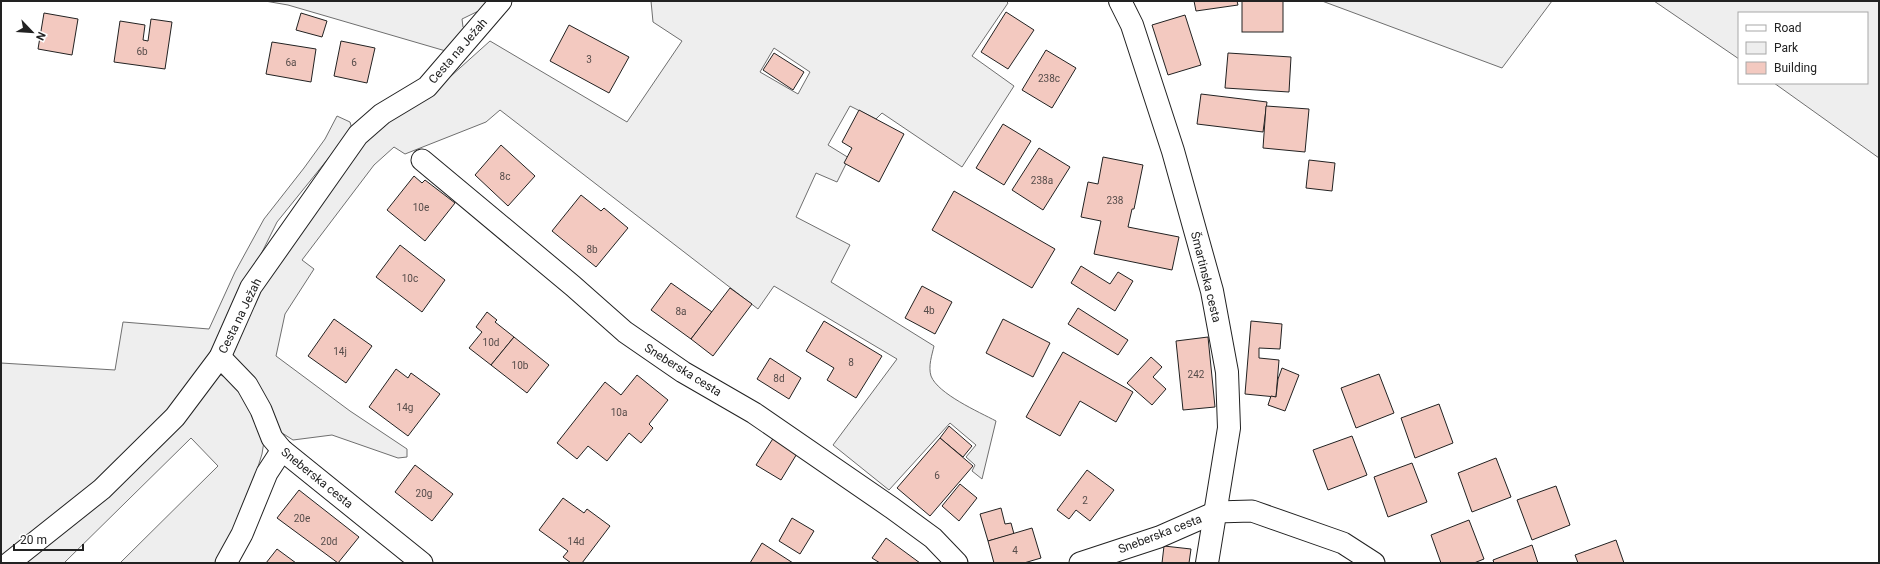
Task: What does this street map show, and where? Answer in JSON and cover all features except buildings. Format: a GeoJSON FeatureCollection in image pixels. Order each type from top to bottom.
{"type":"FeatureCollection","features":[{"type":"Feature","properties":{"kind":"main road","name":"Šmartinska cesta"},"geometry":{"type":"LineString","coordinates":[[1120,1],[1132,25],[1172,151],[1214,298],[1227,372],[1229,428],[1207,563]]}},
{"type":"Feature","properties":{"kind":"street","name":"Cesta na Ježah"},"geometry":{"type":"LineString","coordinates":[[9,563],[102,489],[175,417],[220,357],[251,287],[358,135],[382,114],[427,87],[501,1]]}},
{"type":"Feature","properties":{"kind":"street","name":"Sneberska cesta"},"geometry":{"type":"LineString","coordinates":[[422,160],[573,286],[625,332],[684,372],[754,413],[892,508],[933,538],[957,563]]}},
{"type":"Feature","properties":{"kind":"street","name":"Sneberska cesta"},"geometry":{"type":"LineString","coordinates":[[220,357],[247,385],[261,410],[272,438],[282,450],[422,563]]}},
{"type":"Feature","properties":{"kind":"street"},"geometry":{"type":"LineString","coordinates":[[226,563],[242,534],[267,473],[282,450]]}},
{"type":"Feature","properties":{"kind":"street"},"geometry":{"type":"LineString","coordinates":[[1216,512],[1252,511],[1343,543],[1374,563]]}},
{"type":"Feature","properties":{"kind":"street","name":"Sneberska cesta"},"geometry":{"type":"LineString","coordinates":[[1080,563],[1159,537],[1216,512]]}},
{"type":"Feature","properties":{"kind":"green space"},"geometry":{"type":"Polygon","coordinates":[[[265,1],[499,1],[462,19],[463,27],[473,36],[456,54],[288,5],[265,1]]]}},
{"type":"Feature","properties":{"kind":"green space"},"geometry":{"type":"Polygon","coordinates":[[[651,1],[1006,1],[1008,3],[972,56],[1014,86],[962,167],[882,113],[876,119],[850,106],[828,145],[849,158],[837,182],[816,173],[796,217],[850,245],[831,282],[934,346],[930,368],[931,376],[935,383],[950,396],[996,421],[982,479],[972,471],[975,465],[966,457],[976,445],[950,423],[889,490],[833,445],[897,359],[774,286],[758,309],[500,110],[486,122],[405,154],[394,147],[374,165],[302,260],[314,269],[285,314],[276,356],[350,411],[407,449],[407,457],[398,458],[332,435],[293,440],[279,431],[237,367],[232,353],[247,309],[352,150],[421,96],[451,76],[490,41],[627,122],[682,41],[653,22],[651,1]],[[774,48],[760,72],[798,94],[810,72],[774,48]]]}},
{"type":"Feature","properties":{"kind":"green space"},"geometry":{"type":"Polygon","coordinates":[[[1322,1],[1552,1],[1502,68],[1322,1]]]}},
{"type":"Feature","properties":{"kind":"green space"},"geometry":{"type":"Polygon","coordinates":[[[1654,1],[1879,1],[1879,158],[1775,84],[1868,84],[1868,12],[1738,12],[1738,58],[1654,1]]]}},
{"type":"Feature","properties":{"kind":"green space"},"geometry":{"type":"Polygon","coordinates":[[[337,116],[350,122],[352,129],[277,222],[218,341],[189,388],[131,453],[1,561],[1,363],[115,370],[123,322],[209,329],[235,272],[264,219],[325,139],[337,116]]]}},
{"type":"Feature","properties":{"kind":"green space"},"geometry":{"type":"Polygon","coordinates":[[[221,375],[230,380],[247,398],[265,435],[262,454],[246,505],[216,563],[120,563],[218,466],[191,438],[64,563],[20,563],[209,377],[221,375]]]}}]}
